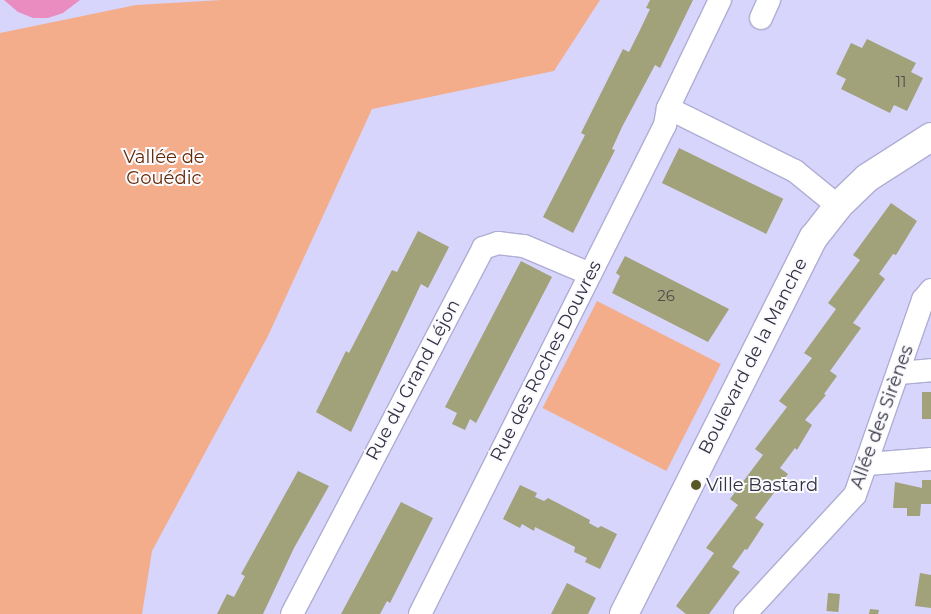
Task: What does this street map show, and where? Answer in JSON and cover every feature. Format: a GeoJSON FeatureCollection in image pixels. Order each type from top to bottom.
{"type":"FeatureCollection","features":[{"type":"Feature","properties":{"kind":"street","name":"Rue des Roches Douvres"},"geometry":{"type":"LineString","coordinates":[[420,614],[665,125],[668,108],[720,0]]}},
{"type":"Feature","properties":{"kind":"street"},"geometry":{"type":"LineString","coordinates":[[668,108],[795,171],[838,206]]}},
{"type":"Feature","properties":{"kind":"street","name":"Boulevard de la Manche"},"geometry":{"type":"LineString","coordinates":[[629,612],[800,260],[838,206],[867,178],[931,137]]}},
{"type":"Feature","properties":{"kind":"street","name":"Rue du Grand Léjon"},"geometry":{"type":"LineString","coordinates":[[292,614],[483,248],[498,243],[524,246],[590,274]]}},
{"type":"Feature","properties":{"kind":"street","name":"Allée des Sirènes"},"geometry":{"type":"LineString","coordinates":[[745,614],[855,495],[868,464],[927,295]]}},
{"type":"Feature","properties":{"kind":"street"},"geometry":{"type":"LineString","coordinates":[[899,373],[931,370]]}},
{"type":"Feature","properties":{"kind":"street"},"geometry":{"type":"LineString","coordinates":[[868,464],[931,459]]}},
{"type":"Feature","properties":{"kind":"green space","name":"Vallée de Gouédic"},"geometry":{"type":"Polygon","coordinates":[[[222,0],[600,0],[554,71],[372,109],[268,336],[152,551],[142,614],[0,614],[0,33],[136,5],[222,0]]]}},
{"type":"Feature","properties":{"kind":"green space"},"geometry":{"type":"Polygon","coordinates":[[[597,301],[721,364],[666,471],[543,408],[597,301]]]}},
{"type":"Feature","properties":{"kind":"shaded area"},"geometry":{"type":"Polygon","coordinates":[[[4,0],[80,0],[63,13],[48,18],[33,18],[18,12],[4,0]]]}},
{"type":"Feature","properties":{"kind":"building"},"geometry":{"type":"Polygon","coordinates":[[[650,0],[693,0],[660,68],[655,65],[622,127],[612,149],[615,150],[573,233],[543,217],[585,135],[581,133],[623,49],[629,52],[640,30],[650,9],[646,8],[650,0]]]}},
{"type":"Feature","properties":{"kind":"building"},"geometry":{"type":"Polygon","coordinates":[[[867,39],[916,63],[911,72],[923,78],[907,111],[894,105],[890,113],[841,89],[846,79],[836,74],[851,43],[862,48],[867,39]]]}},
{"type":"Feature","properties":{"kind":"building"},"geometry":{"type":"Polygon","coordinates":[[[679,148],[783,199],[766,234],[662,183],[679,148]]]}},
{"type":"Feature","properties":{"kind":"building"},"geometry":{"type":"Polygon","coordinates":[[[891,203],[917,221],[896,255],[893,254],[879,274],[885,279],[853,323],[861,328],[830,371],[837,376],[824,394],[826,395],[805,420],[812,425],[797,450],[795,448],[780,468],[788,474],[755,518],[764,524],[747,550],[745,549],[732,567],[740,572],[709,614],[686,614],[676,606],[714,553],[706,548],[738,505],[730,499],[763,455],[755,449],[787,407],[779,401],[812,358],[804,353],[836,309],[828,303],[860,260],[853,255],[891,203]]]}},
{"type":"Feature","properties":{"kind":"building"},"geometry":{"type":"Polygon","coordinates":[[[418,231],[449,247],[428,288],[421,284],[351,432],[316,412],[346,351],[349,353],[392,270],[397,272],[418,231]]]}},
{"type":"Feature","properties":{"kind":"building"},"geometry":{"type":"Polygon","coordinates":[[[625,256],[729,309],[708,342],[612,293],[620,276],[616,273],[625,256]]]}},
{"type":"Feature","properties":{"kind":"building"},"geometry":{"type":"Polygon","coordinates":[[[521,261],[552,277],[476,423],[470,419],[465,430],[452,424],[457,413],[445,407],[521,261]]]}},
{"type":"Feature","properties":{"kind":"building"},"geometry":{"type":"Polygon","coordinates":[[[922,392],[931,392],[931,419],[922,419],[922,392]]]}},
{"type":"Feature","properties":{"kind":"building"},"geometry":{"type":"Polygon","coordinates":[[[298,471],[329,486],[294,548],[263,614],[217,614],[227,594],[234,597],[245,576],[241,574],[298,471]]]}},
{"type":"Feature","properties":{"kind":"building"},"geometry":{"type":"Polygon","coordinates":[[[922,480],[931,480],[931,504],[921,504],[920,516],[907,516],[907,508],[893,508],[895,482],[922,488],[922,480]]]}},
{"type":"Feature","properties":{"kind":"building"},"geometry":{"type":"Polygon","coordinates":[[[520,485],[537,493],[535,497],[544,501],[548,498],[590,520],[589,523],[598,528],[601,526],[617,534],[600,569],[585,562],[587,558],[574,552],[575,547],[535,527],[534,531],[522,524],[520,528],[503,519],[520,485]]]}},
{"type":"Feature","properties":{"kind":"building"},"geometry":{"type":"Polygon","coordinates":[[[401,502],[433,518],[390,603],[387,601],[380,614],[341,614],[401,502]]]}},
{"type":"Feature","properties":{"kind":"building"},"geometry":{"type":"Polygon","coordinates":[[[920,573],[931,575],[931,608],[915,606],[920,573]]]}},
{"type":"Feature","properties":{"kind":"building"},"geometry":{"type":"Polygon","coordinates":[[[567,583],[596,598],[588,614],[551,614],[567,583]]]}},
{"type":"Feature","properties":{"kind":"building"},"geometry":{"type":"Polygon","coordinates":[[[828,593],[840,594],[838,612],[826,611],[828,593]]]}},
{"type":"Feature","properties":{"kind":"building"},"geometry":{"type":"Polygon","coordinates":[[[870,609],[879,610],[878,614],[869,614],[870,609]]]}},
{"type":"Feature","properties":{"kind":"place","name":"Ville Bastard"},"geometry":{"type":"Point","coordinates":[696,485]}}]}
